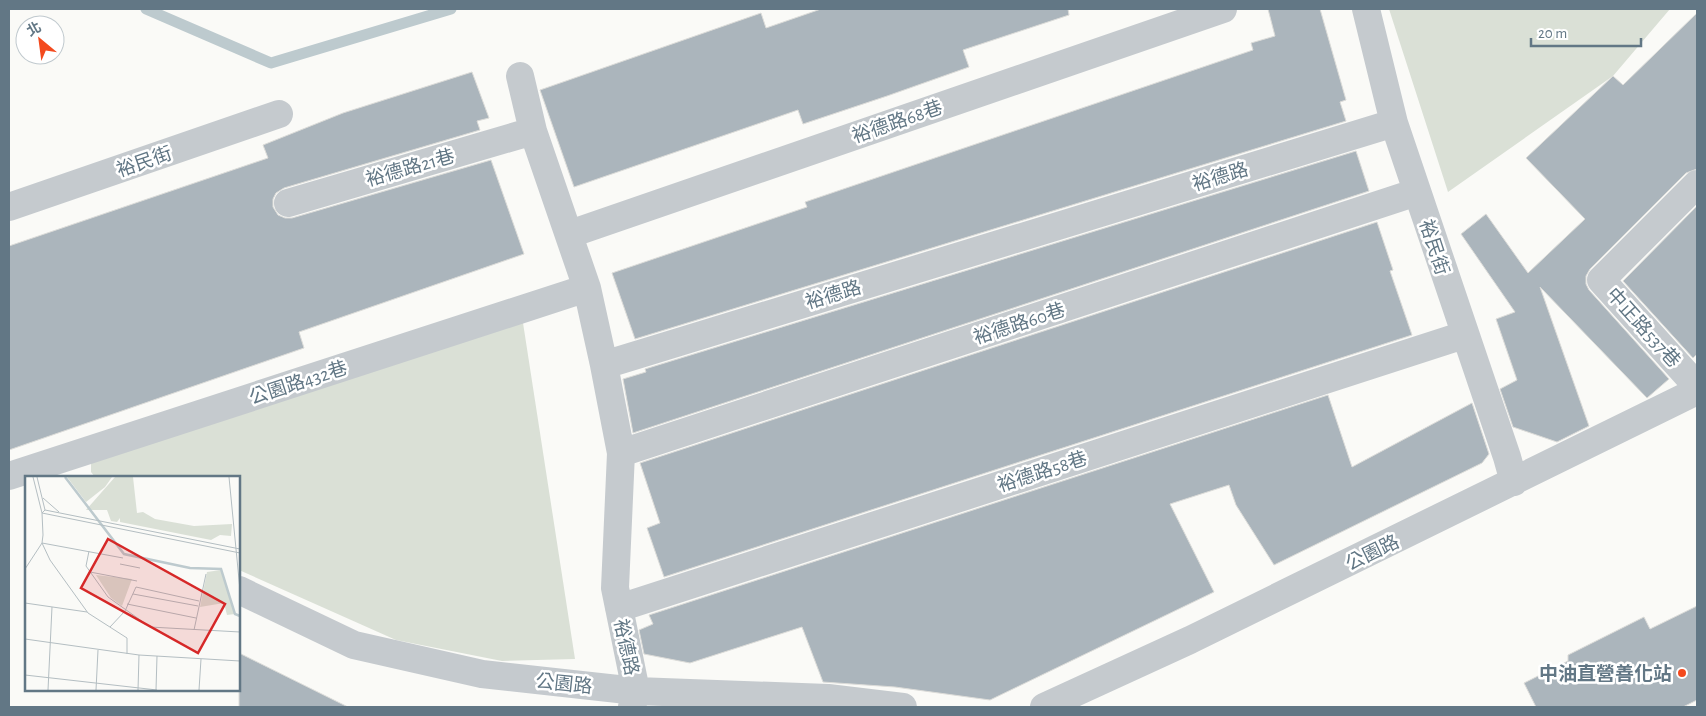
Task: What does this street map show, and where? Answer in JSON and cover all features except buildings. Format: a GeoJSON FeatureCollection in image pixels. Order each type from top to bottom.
{"type":"FeatureCollection","features":[{"type":"Feature","properties":{"kind":"street","name":"裕德路68巷"},"geometry":{"type":"LineString","coordinates":[[570,234],[1222,9]]}},
{"type":"Feature","properties":{"kind":"street","name":"裕民街"},"geometry":{"type":"LineString","coordinates":[[1366,9],[1394,123],[1514,482]]}},
{"type":"Feature","properties":{"kind":"street"},"geometry":{"type":"LineString","coordinates":[[520,76],[532,131],[570,234],[587,288],[604,365]]}},
{"type":"Feature","properties":{"kind":"street","name":"裕民街"},"geometry":{"type":"LineString","coordinates":[[9,207],[279,114]]}},
{"type":"Feature","properties":{"kind":"street","name":"裕德路"},"geometry":{"type":"LineString","coordinates":[[634,699],[615,588],[621,453],[604,365],[1394,123]]}},
{"type":"Feature","properties":{"kind":"street","name":"裕德路21巷"},"geometry":{"type":"LineString","coordinates":[[288,203],[532,131]]}},
{"type":"Feature","properties":{"kind":"street","name":"中正路537巷"},"geometry":{"type":"LineString","coordinates":[[1697,184],[1601,280],[1697,386]]}},
{"type":"Feature","properties":{"kind":"street","name":"裕德路60巷"},"geometry":{"type":"LineString","coordinates":[[621,453],[1417,192]]}},
{"type":"Feature","properties":{"kind":"street","name":"公園路432巷"},"geometry":{"type":"LineString","coordinates":[[9,476],[587,288]]}},
{"type":"Feature","properties":{"kind":"street","name":"裕德路58巷"},"geometry":{"type":"LineString","coordinates":[[619,608],[1464,335]]}},
{"type":"Feature","properties":{"kind":"street","name":"公園路"},"geometry":{"type":"LineString","coordinates":[[1044,707],[1190,640],[1697,391]]}},
{"type":"Feature","properties":{"kind":"street"},"geometry":{"type":"LineString","coordinates":[[9,480],[25,488]]}},
{"type":"Feature","properties":{"kind":"street","name":"公園路"},"geometry":{"type":"LineString","coordinates":[[240,590],[354,645],[482,674],[634,699],[828,698],[904,707]]}},
{"type":"Feature","properties":{"kind":"shaded area"},"geometry":{"type":"Polygon","coordinates":[[[1389,9],[1670,9],[1613,76],[1448,192],[1389,9]]]}},
{"type":"Feature","properties":{"kind":"shaded area"},"geometry":{"type":"Polygon","coordinates":[[[519,297],[575,659],[502,661],[396,640],[240,570],[240,476],[94,476],[91,472],[91,459],[519,297]]]}},
{"type":"Feature","properties":{"kind":"waterway"},"geometry":{"type":"LineString","coordinates":[[146,9],[271,63],[451,9]]}},
{"type":"Feature","properties":{"kind":"place","name":"中油直營善化站"},"geometry":{"type":"Point","coordinates":[1682,673]}}]}
